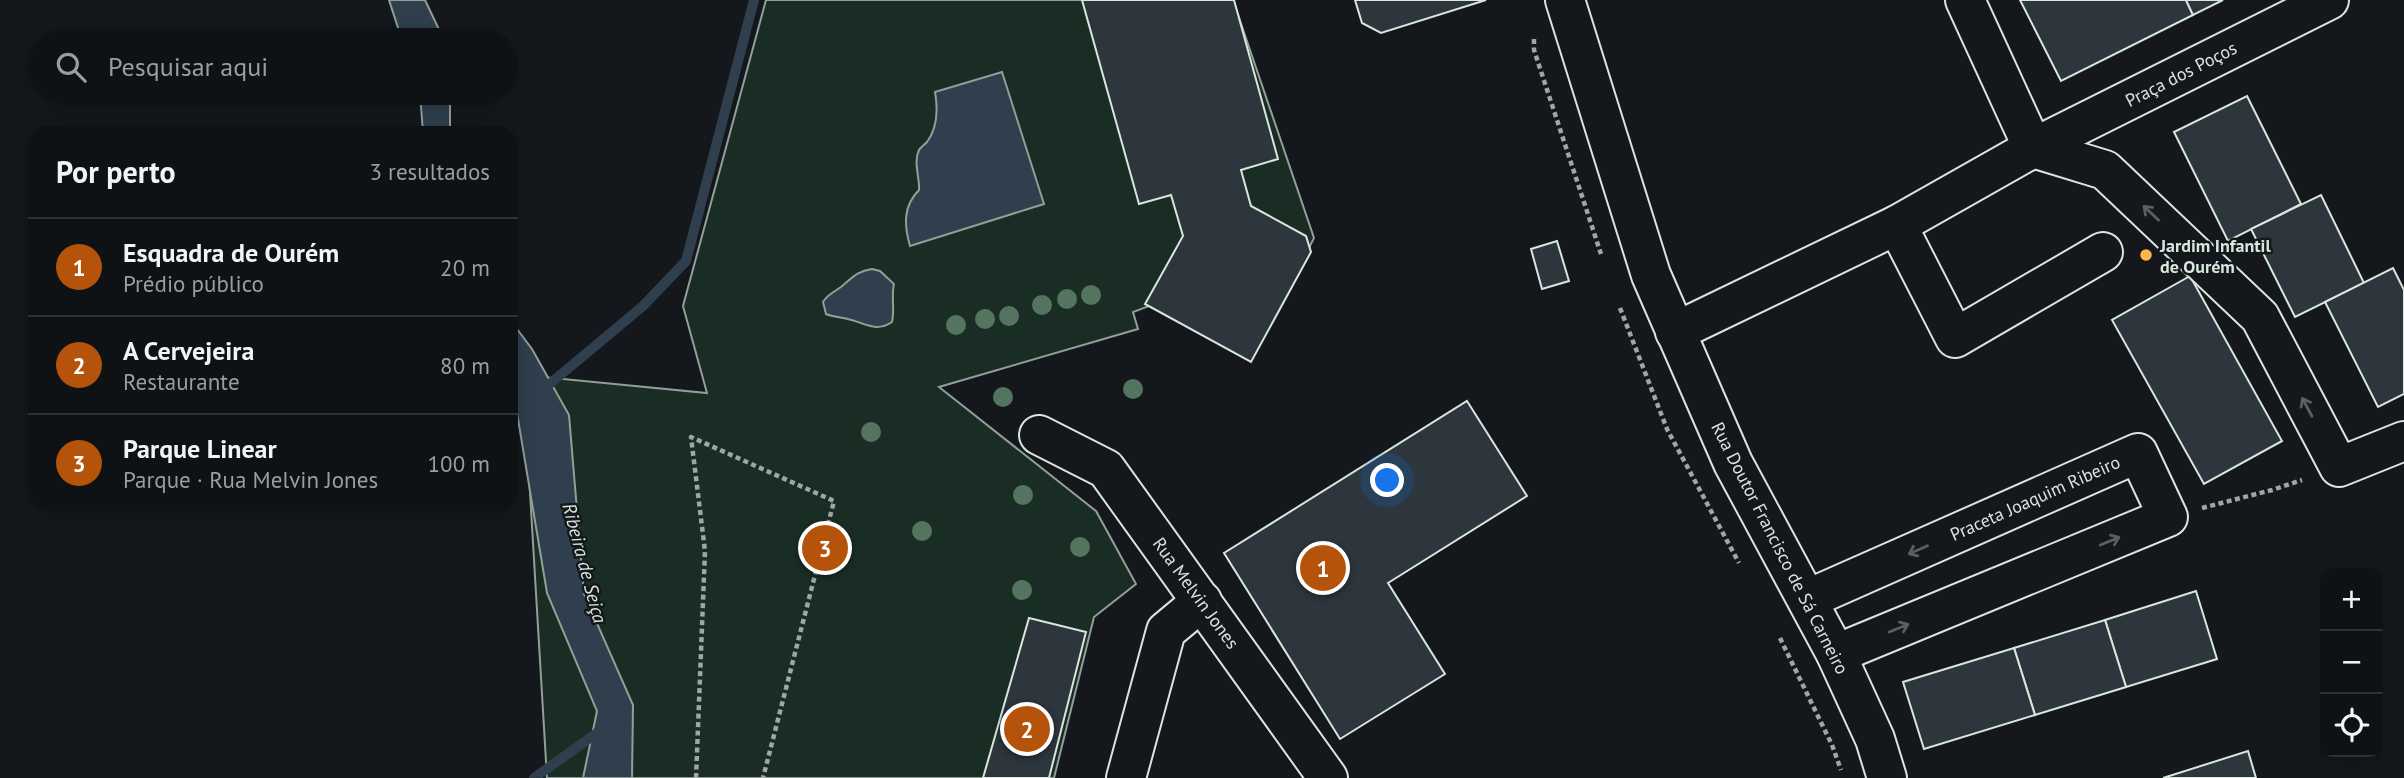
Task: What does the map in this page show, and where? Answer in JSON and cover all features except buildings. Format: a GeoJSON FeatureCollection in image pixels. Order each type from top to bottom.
{"type":"FeatureCollection","features":[{"type":"Feature","properties":{"kind":"street","name":"Rua Doutor Francisco de Sá Carneiro"},"geometry":{"type":"LineString","coordinates":[[1565,0],[1651,275],[1733,463],[1836,654],[1875,739],[1887,778]]}},
{"type":"Feature","properties":{"kind":"street"},"geometry":{"type":"LineString","coordinates":[[1965,0],[2033,148],[2105,170],[2260,317],[2339,467],[2404,441]]}},
{"type":"Feature","properties":{"kind":"street","name":"Praça dos Poços"},"geometry":{"type":"LineString","coordinates":[[1675,332],[1897,225],[2033,148],[2329,0]]}},
{"type":"Feature","properties":{"kind":"street"},"geometry":{"type":"LineString","coordinates":[[1897,225],[1955,338],[2103,252]]}},
{"type":"Feature","properties":{"kind":"street","name":"Rua Melvin Jones"},"geometry":{"type":"LineString","coordinates":[[1039,435],[1106,468],[1328,778]]}},
{"type":"Feature","properties":{"kind":"street","name":"Praceta Joaquim Ribeiro"},"geometry":{"type":"LineString","coordinates":[[1808,599],[2138,453],[2168,517]]}},
{"type":"Feature","properties":{"kind":"street"},"geometry":{"type":"LineString","coordinates":[[1836,654],[2168,517]]}},
{"type":"Feature","properties":{"kind":"street"},"geometry":{"type":"LineString","coordinates":[[1126,778],[1166,631],[1202,601]]}},
{"type":"Feature","properties":{"kind":"path"},"geometry":{"type":"LineString","coordinates":[[696,778],[705,551],[691,437],[834,501],[763,778]]}},
{"type":"Feature","properties":{"kind":"path"},"geometry":{"type":"LineString","coordinates":[[2168,517],[2272,490],[2339,467]]}},
{"type":"Feature","properties":{"kind":"green space"},"geometry":{"type":"Polygon","coordinates":[[[766,0],[1233,0],[1314,238],[1255,354],[1154,304],[1133,312],[1138,329],[939,387],[1096,511],[1136,584],[1094,617],[1054,778],[547,778],[523,375],[707,393],[683,306],[766,0]]]}},
{"type":"Feature","properties":{"kind":"water"},"geometry":{"type":"Polygon","coordinates":[[[389,0],[425,0],[438,28],[398,28],[389,0]]]}},
{"type":"Feature","properties":{"kind":"water"},"geometry":{"type":"Polygon","coordinates":[[[1002,72],[1044,204],[910,246],[906,216],[910,203],[919,190],[917,155],[931,136],[935,124],[935,92],[1002,72]]]}},
{"type":"Feature","properties":{"kind":"water"},"geometry":{"type":"Polygon","coordinates":[[[450,105],[450,126],[422,126],[421,106],[450,105]]]}},
{"type":"Feature","properties":{"kind":"water"},"geometry":{"type":"Polygon","coordinates":[[[872,269],[880,271],[894,284],[892,322],[876,327],[826,314],[823,302],[827,297],[858,273],[872,269]]]}},
{"type":"Feature","properties":{"kind":"water"},"geometry":{"type":"Polygon","coordinates":[[[518,330],[532,349],[569,415],[584,594],[633,705],[632,778],[583,778],[597,711],[547,593],[518,419],[518,330]]]}},
{"type":"Feature","properties":{"kind":"waterway"},"geometry":{"type":"LineString","coordinates":[[540,392],[643,306],[686,261],[754,0]]}},
{"type":"Feature","properties":{"kind":"waterway"},"geometry":{"type":"LineString","coordinates":[[534,778],[601,730]]}},
{"type":"Feature","properties":{"kind":"place","name":"Jardim Infantil de Ourém"},"geometry":{"type":"Point","coordinates":[2146,255]}},
{"type":"Feature","properties":{"kind":"place","name":"Parque Linear"},"geometry":{"type":"Point","coordinates":[825,548]}},
{"type":"Feature","properties":{"kind":"place","name":"Esquadra de Ourém"},"geometry":{"type":"Point","coordinates":[1323,568]}},
{"type":"Feature","properties":{"kind":"place","name":"A Cervejeira"},"geometry":{"type":"Point","coordinates":[1027,729]}},
{"type":"Feature","properties":{"kind":"water label","name":"Ribeira de Seiça"},"geometry":{"type":"Point","coordinates":[585,563]}}]}
